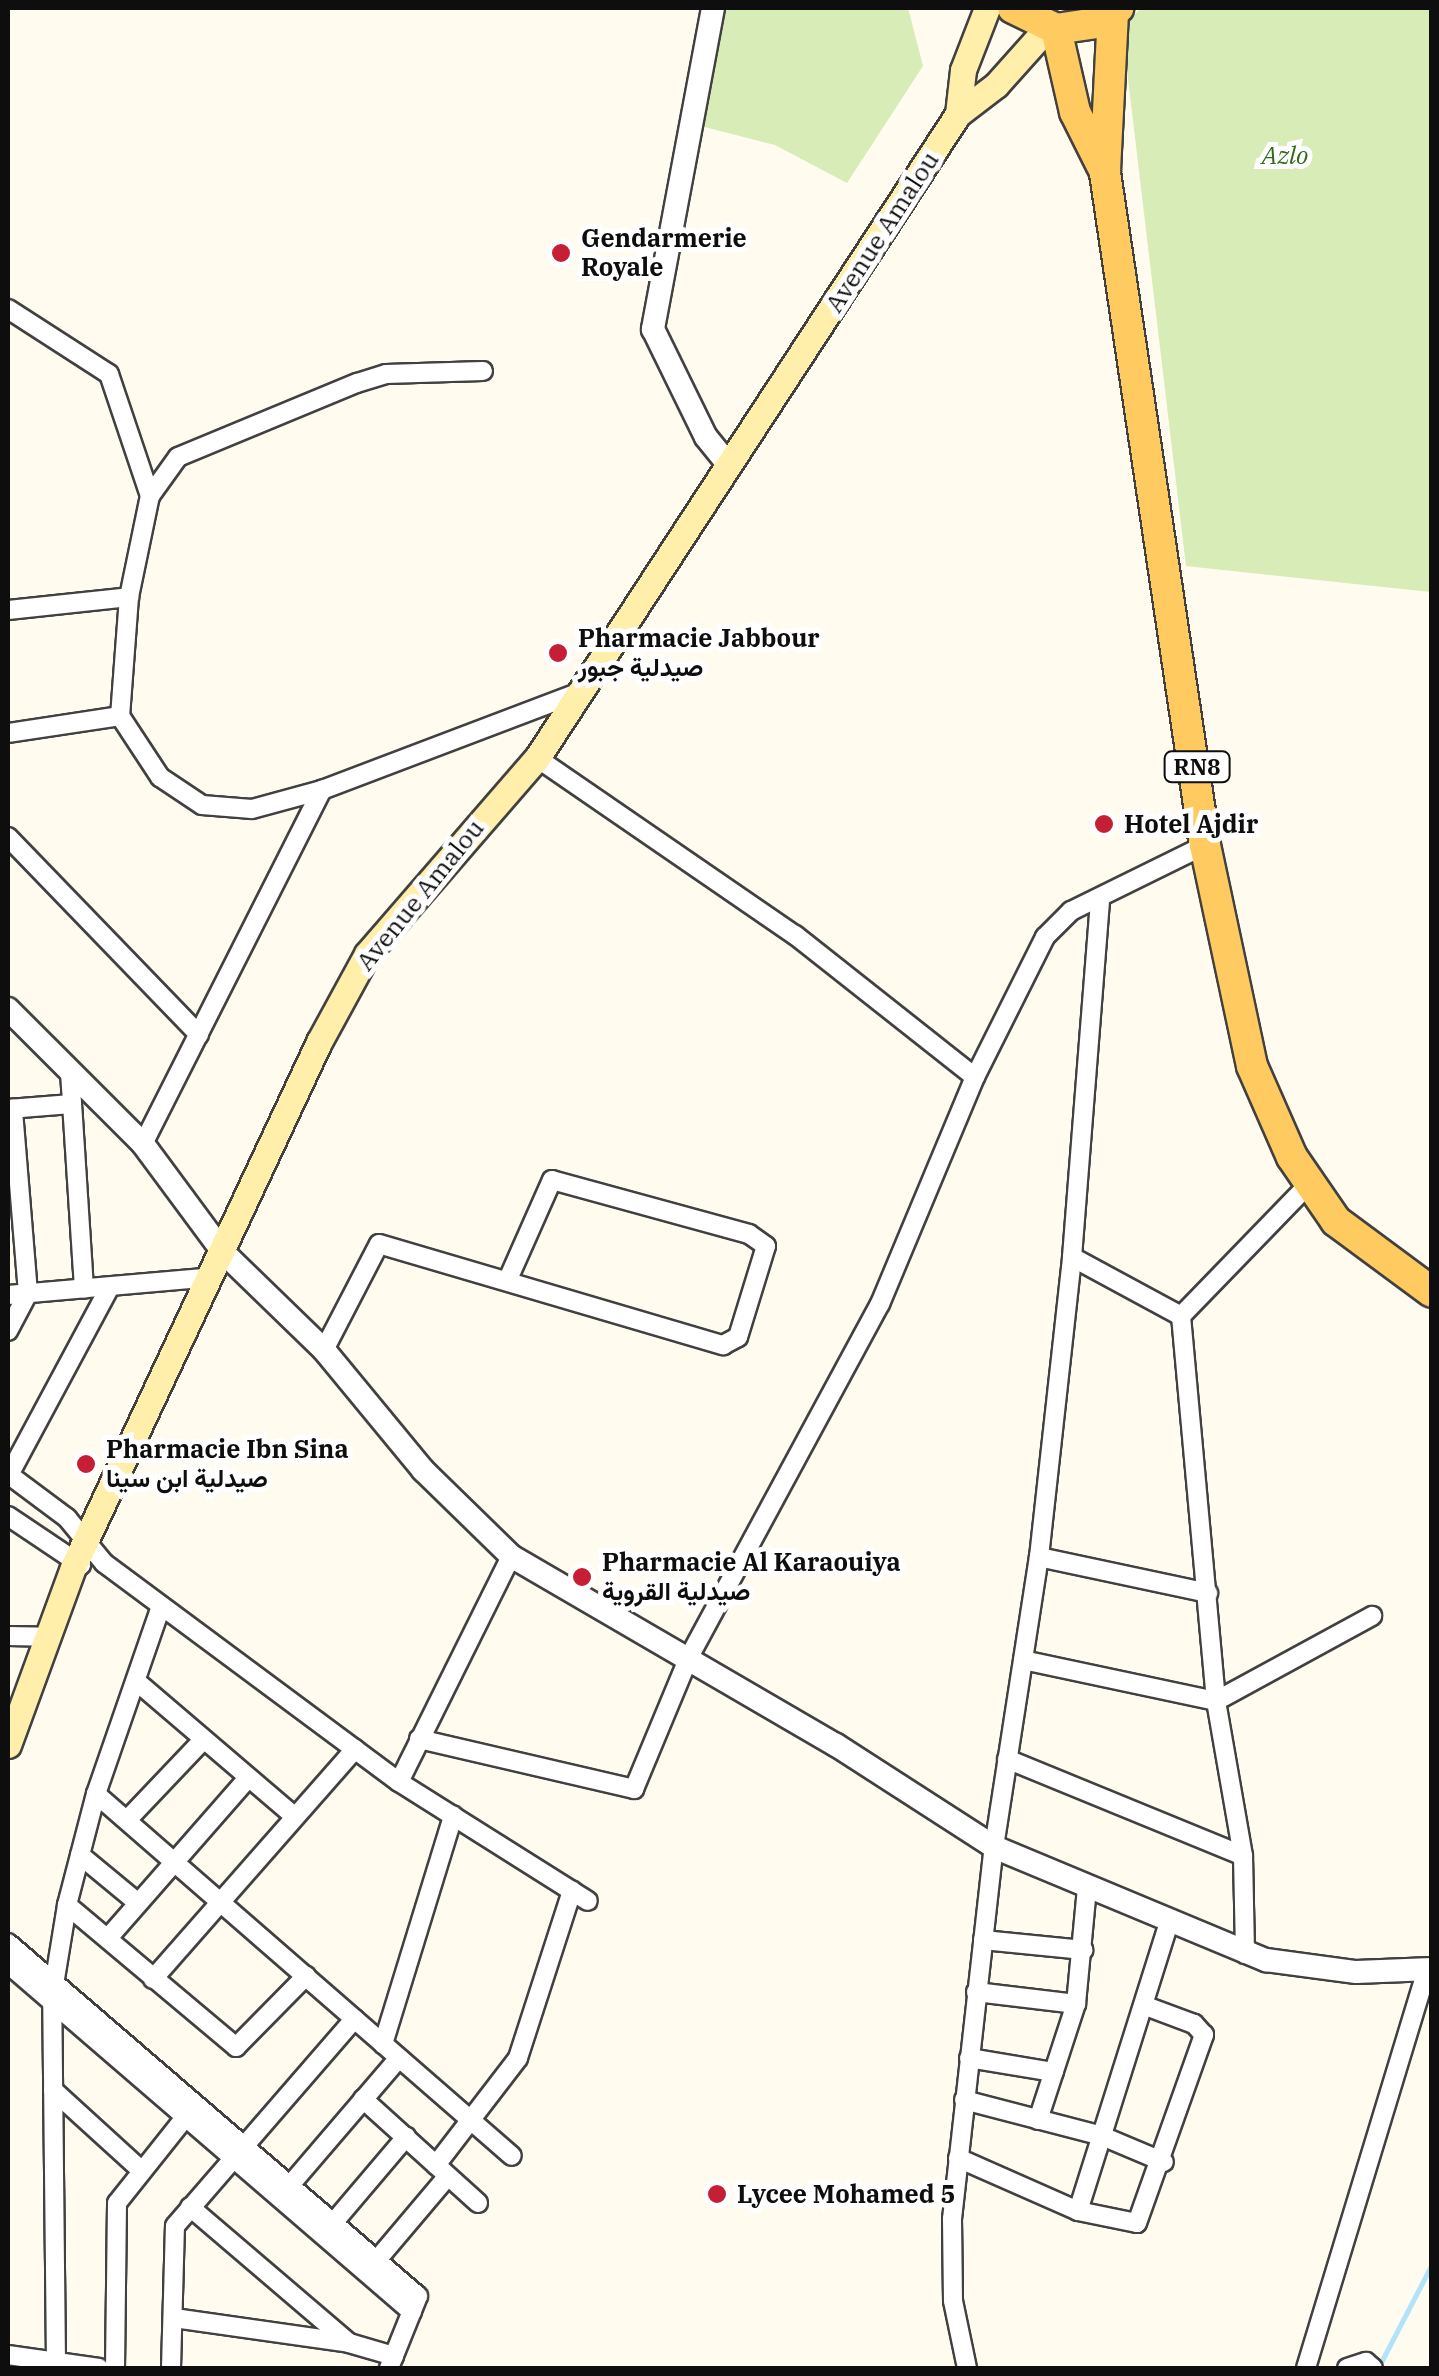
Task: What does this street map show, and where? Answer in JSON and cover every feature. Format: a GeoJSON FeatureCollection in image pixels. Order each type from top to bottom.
{"type":"FeatureCollection","features":[{"type":"Feature","properties":{"kind":"main road"},"geometry":{"type":"LineString","coordinates":[[958,114],[963,70],[988,8]]}},
{"type":"Feature","properties":{"kind":"main road"},"geometry":{"type":"LineString","coordinates":[[958,114],[996,85],[1051,28],[1013,8]]}},
{"type":"Feature","properties":{"kind":"main road","name":"RN8"},"geometry":{"type":"LineString","coordinates":[[1105,173],[1074,112],[1051,28],[1076,29],[1116,10],[1105,173],[1206,845],[1252,1066],[1308,1185],[1336,1220],[1432,1292]]}},
{"type":"Feature","properties":{"kind":"main road","name":"Avenue Amalou"},"geometry":{"type":"LineString","coordinates":[[8,1745],[74,1565],[96,1553],[223,1252],[319,1042],[367,954],[537,758],[958,114]]}},
{"type":"Feature","properties":{"kind":"street"},"geometry":{"type":"LineString","coordinates":[[713,8],[653,329],[706,437],[730,466]]}},
{"type":"Feature","properties":{"kind":"street"},"geometry":{"type":"LineString","coordinates":[[8,309],[110,374],[150,496]]}},
{"type":"Feature","properties":{"kind":"street"},"geometry":{"type":"LineString","coordinates":[[483,371],[386,374],[356,382],[178,457],[150,496],[129,597],[120,716],[160,777],[202,805],[252,809],[322,790],[578,693]]}},
{"type":"Feature","properties":{"kind":"street"},"geometry":{"type":"LineString","coordinates":[[8,610],[129,597]]}},
{"type":"Feature","properties":{"kind":"street"},"geometry":{"type":"LineString","coordinates":[[8,732],[120,716]]}},
{"type":"Feature","properties":{"kind":"street"},"geometry":{"type":"LineString","coordinates":[[537,758],[795,935],[976,1078]]}},
{"type":"Feature","properties":{"kind":"street"},"geometry":{"type":"LineString","coordinates":[[143,1144],[322,790]]}},
{"type":"Feature","properties":{"kind":"street"},"geometry":{"type":"LineString","coordinates":[[8,837],[199,1035]]}},
{"type":"Feature","properties":{"kind":"street"},"geometry":{"type":"LineString","coordinates":[[419,1738],[634,1789],[689,1657],[880,1304],[976,1078],[1045,936],[1071,910],[1206,845]]}},
{"type":"Feature","properties":{"kind":"street"},"geometry":{"type":"LineString","coordinates":[[966,2368],[953,2301],[958,2158],[994,1846],[1039,1557],[1072,1257],[1100,898]]}},
{"type":"Feature","properties":{"kind":"street"},"geometry":{"type":"LineString","coordinates":[[8,1008],[143,1144],[223,1252],[324,1350],[422,1470],[510,1556],[689,1657],[994,1846],[1087,1888],[1246,1954],[1290,1966],[1429,1970],[1306,2368]]}},
{"type":"Feature","properties":{"kind":"street"},"geometry":{"type":"LineString","coordinates":[[70,1072],[84,1289]]}},
{"type":"Feature","properties":{"kind":"street"},"geometry":{"type":"LineString","coordinates":[[8,1331],[28,1293],[10,1109],[72,1104]]}},
{"type":"Feature","properties":{"kind":"street"},"geometry":{"type":"LineString","coordinates":[[324,1350],[379,1244],[509,1277],[730,1345],[738,1337],[766,1246],[749,1234],[552,1180],[509,1277]]}},
{"type":"Feature","properties":{"kind":"street"},"geometry":{"type":"LineString","coordinates":[[1246,1954],[1242,1856],[1216,1701],[1181,1316],[1308,1185]]}},
{"type":"Feature","properties":{"kind":"street"},"geometry":{"type":"LineString","coordinates":[[1072,1257],[1181,1316]]}},
{"type":"Feature","properties":{"kind":"street"},"geometry":{"type":"LineString","coordinates":[[8,1295],[212,1278]]}},
{"type":"Feature","properties":{"kind":"street"},"geometry":{"type":"LineString","coordinates":[[110,1287],[8,1475],[161,1606],[399,1782],[580,1896],[518,2058],[372,2266]]}},
{"type":"Feature","properties":{"kind":"street"},"geometry":{"type":"LineString","coordinates":[[8,1516],[74,1565]]}},
{"type":"Feature","properties":{"kind":"street"},"geometry":{"type":"LineString","coordinates":[[399,1782],[510,1556]]}},
{"type":"Feature","properties":{"kind":"street"},"geometry":{"type":"LineString","coordinates":[[1039,1557],[1208,1593]]}},
{"type":"Feature","properties":{"kind":"street"},"geometry":{"type":"LineString","coordinates":[[56,2362],[54,1987],[67,1905],[96,1794],[161,1606]]}},
{"type":"Feature","properties":{"kind":"street"},"geometry":{"type":"LineString","coordinates":[[1023,1660],[1216,1701],[1372,1616]]}},
{"type":"Feature","properties":{"kind":"street"},"geometry":{"type":"LineString","coordinates":[[8,1636],[47,1637]]}},
{"type":"Feature","properties":{"kind":"street"},"geometry":{"type":"LineString","coordinates":[[136,1681],[295,1817]]}},
{"type":"Feature","properties":{"kind":"street"},"geometry":{"type":"LineString","coordinates":[[128,1819],[203,1740]]}},
{"type":"Feature","properties":{"kind":"street"},"geometry":{"type":"LineString","coordinates":[[153,1979],[355,1749]]}},
{"type":"Feature","properties":{"kind":"street"},"geometry":{"type":"LineString","coordinates":[[1007,1758],[1242,1856]]}},
{"type":"Feature","properties":{"kind":"street"},"geometry":{"type":"LineString","coordinates":[[108,1938],[247,1779]]}},
{"type":"Feature","properties":{"kind":"street"},"geometry":{"type":"LineString","coordinates":[[96,1794],[512,2156]]}},
{"type":"Feature","properties":{"kind":"street"},"geometry":{"type":"LineString","coordinates":[[383,2044],[453,1816]]}},
{"type":"Feature","properties":{"kind":"street"},"geometry":{"type":"LineString","coordinates":[[80,1855],[138,1903]]}},
{"type":"Feature","properties":{"kind":"street"},"geometry":{"type":"LineString","coordinates":[[1038,2120],[1076,2004],[1087,1888]]}},
{"type":"Feature","properties":{"kind":"street"},"geometry":{"type":"LineString","coordinates":[[67,1905],[236,2048],[306,1976]]}},
{"type":"Feature","properties":{"kind":"street"},"geometry":{"type":"LineString","coordinates":[[1078,2211],[1170,1922]]}},
{"type":"Feature","properties":{"kind":"street"},"geometry":{"type":"LineString","coordinates":[[983,1940],[1084,1950]]}},
{"type":"Feature","properties":{"kind":"street"},"geometry":{"type":"LineString","coordinates":[[8,1943],[188,2115],[291,2184],[329,2228]]}},
{"type":"Feature","properties":{"kind":"street"},"geometry":{"type":"LineString","coordinates":[[8,1964],[54,1987],[372,2266],[412,2312],[392,2362],[348,2343],[174,2318]]}},
{"type":"Feature","properties":{"kind":"street"},"geometry":{"type":"LineString","coordinates":[[976,1992],[1076,2004]]}},
{"type":"Feature","properties":{"kind":"street"},"geometry":{"type":"LineString","coordinates":[[958,2158],[1078,2211],[1137,2224],[1164,2162],[1204,2035],[1194,2024],[1142,2005]]}},
{"type":"Feature","properties":{"kind":"street"},"geometry":{"type":"LineString","coordinates":[[171,2368],[174,2232],[190,2207],[354,2019]]}},
{"type":"Feature","properties":{"kind":"street"},"geometry":{"type":"LineString","coordinates":[[291,2184],[399,2058]]}},
{"type":"Feature","properties":{"kind":"street"},"geometry":{"type":"LineString","coordinates":[[968,2058],[1054,2072]]}},
{"type":"Feature","properties":{"kind":"street"},"geometry":{"type":"LineString","coordinates":[[53,2090],[141,2170]]}},
{"type":"Feature","properties":{"kind":"street"},"geometry":{"type":"LineString","coordinates":[[363,2099],[478,2203]]}},
{"type":"Feature","properties":{"kind":"street"},"geometry":{"type":"LineString","coordinates":[[964,2100],[1102,2136],[1164,2162]]}},
{"type":"Feature","properties":{"kind":"street"},"geometry":{"type":"LineString","coordinates":[[114,2368],[115,2214],[141,2170],[188,2115]]}},
{"type":"Feature","properties":{"kind":"street"},"geometry":{"type":"LineString","coordinates":[[329,2228],[406,2138]]}},
{"type":"Feature","properties":{"kind":"street"},"geometry":{"type":"LineString","coordinates":[[190,2207],[348,2343]]}},
{"type":"Feature","properties":{"kind":"street"},"geometry":{"type":"LineString","coordinates":[[8,2355],[99,2368]]}},
{"type":"Feature","properties":{"kind":"street"},"geometry":{"type":"LineString","coordinates":[[1347,2368],[1372,2366]]}},
{"type":"Feature","properties":{"kind":"green space"},"geometry":{"type":"Polygon","coordinates":[[[720,8],[908,8],[923,66],[847,183],[775,145],[693,124],[720,8]]]}},
{"type":"Feature","properties":{"kind":"green space","name":"Azlo"},"geometry":{"type":"Polygon","coordinates":[[[1141,8],[1431,8],[1431,592],[1186,566],[1122,28],[1141,8]]]}},
{"type":"Feature","properties":{"kind":"waterway"},"geometry":{"type":"LineString","coordinates":[[1378,2368],[1432,2264]]}},
{"type":"Feature","properties":{"kind":"place","name":"Gendarmerie Royale"},"geometry":{"type":"Point","coordinates":[561,253]}},
{"type":"Feature","properties":{"kind":"place","name":"Pharmacie Jabbour صيدلية جبور"},"geometry":{"type":"Point","coordinates":[558,653]}},
{"type":"Feature","properties":{"kind":"place","name":"Hotel Ajdir"},"geometry":{"type":"Point","coordinates":[1104,824]}},
{"type":"Feature","properties":{"kind":"place","name":"Pharmacie Ibn Sina صيدلية ابن سينا"},"geometry":{"type":"Point","coordinates":[86,1464]}},
{"type":"Feature","properties":{"kind":"place","name":"Pharmacie Al Karaouiya صيدلية القروية"},"geometry":{"type":"Point","coordinates":[582,1577]}},
{"type":"Feature","properties":{"kind":"place","name":"Lycee Mohamed 5"},"geometry":{"type":"Point","coordinates":[717,2194]}}]}
